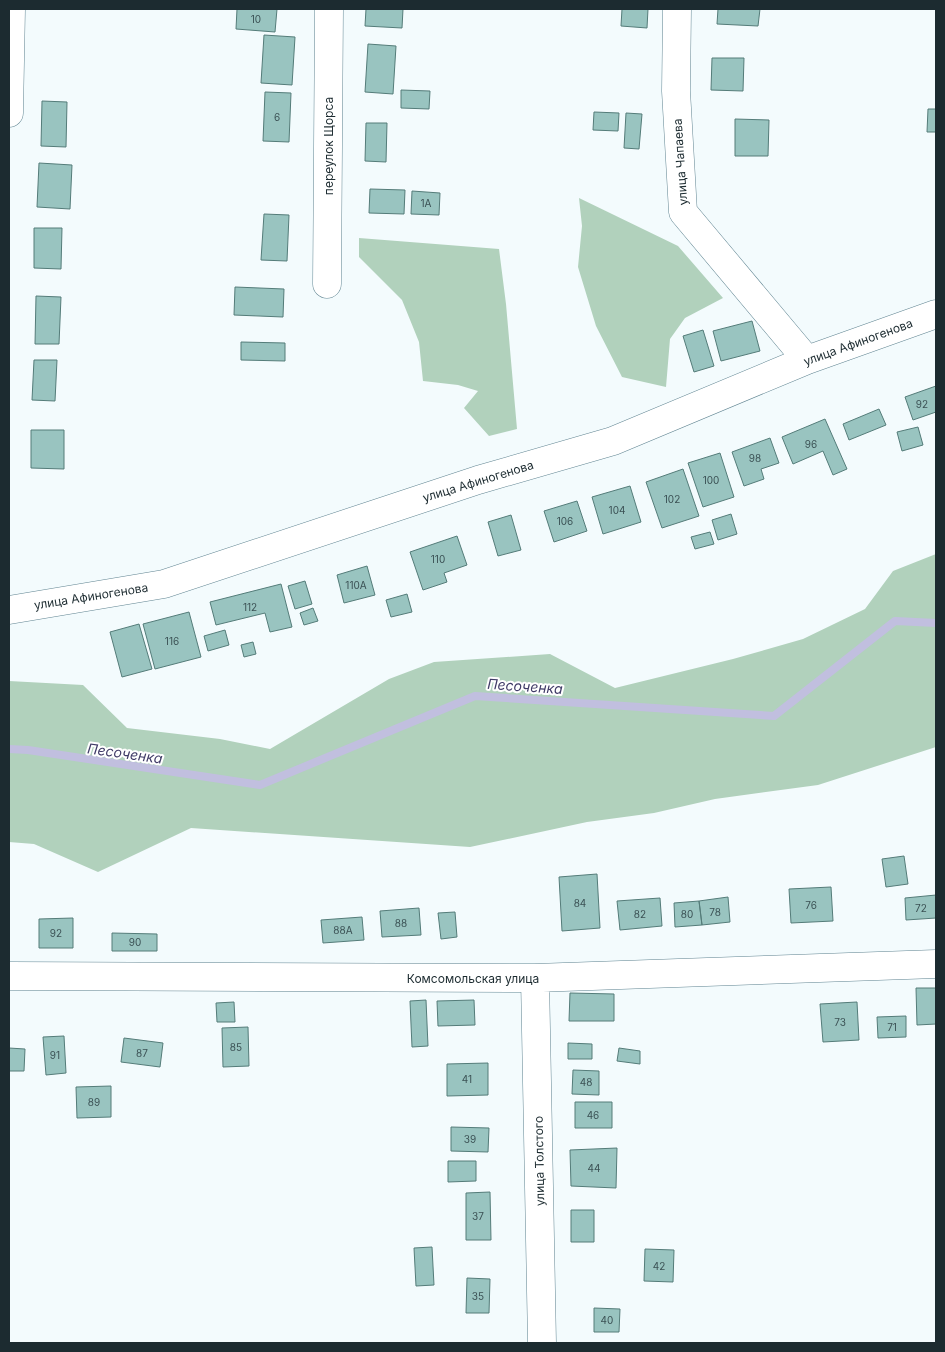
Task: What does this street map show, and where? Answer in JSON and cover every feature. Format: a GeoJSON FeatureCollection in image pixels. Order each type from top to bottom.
{"type":"FeatureCollection","features":[{"type":"Feature","properties":{"kind":"street"},"geometry":{"type":"LineString","coordinates":[[9,113],[11,9]]}},
{"type":"Feature","properties":{"kind":"street","name":"переулок Щорса"},"geometry":{"type":"LineString","coordinates":[[327,284],[329,9]]}},
{"type":"Feature","properties":{"kind":"street","name":"улица Чапаева"},"geometry":{"type":"LineString","coordinates":[[677,9],[676,91],[683,212],[807,360]]}},
{"type":"Feature","properties":{"kind":"street","name":"улица Афиногенова"},"geometry":{"type":"LineString","coordinates":[[9,610],[164,584],[478,480],[613,441],[807,360],[936,314]]}},
{"type":"Feature","properties":{"kind":"street","name":"Комсомольская улица"},"geometry":{"type":"LineString","coordinates":[[9,976],[535,978],[936,964]]}},
{"type":"Feature","properties":{"kind":"street","name":"улица Толстого"},"geometry":{"type":"LineString","coordinates":[[535,978],[542,1343]]}},
{"type":"Feature","properties":{"kind":"green space"},"geometry":{"type":"Polygon","coordinates":[[[579,198],[678,246],[723,298],[685,318],[670,339],[666,387],[622,377],[596,326],[578,267],[582,226],[579,198]]]}},
{"type":"Feature","properties":{"kind":"green space"},"geometry":{"type":"Polygon","coordinates":[[[359,238],[499,249],[517,429],[489,436],[464,408],[478,391],[458,385],[423,381],[419,342],[402,300],[359,257],[359,238]]]}},
{"type":"Feature","properties":{"kind":"green space"},"geometry":{"type":"Polygon","coordinates":[[[936,554],[936,747],[818,785],[715,799],[654,813],[587,822],[470,847],[191,828],[98,872],[34,844],[9,842],[9,681],[83,685],[127,728],[220,739],[270,749],[389,679],[434,662],[550,654],[615,688],[733,659],[803,639],[865,609],[893,571],[936,554]]]}},
{"type":"Feature","properties":{"kind":"building"},"geometry":{"type":"Polygon","coordinates":[[[237,9],[277,9],[275,32],[236,29],[237,9]]]}},
{"type":"Feature","properties":{"kind":"building"},"geometry":{"type":"Polygon","coordinates":[[[366,9],[403,9],[402,28],[365,26],[366,9]]]}},
{"type":"Feature","properties":{"kind":"building"},"geometry":{"type":"Polygon","coordinates":[[[622,9],[648,9],[647,28],[621,26],[622,9]]]}},
{"type":"Feature","properties":{"kind":"building"},"geometry":{"type":"Polygon","coordinates":[[[718,9],[760,9],[758,26],[717,24],[718,9]]]}},
{"type":"Feature","properties":{"kind":"building"},"geometry":{"type":"Polygon","coordinates":[[[264,35],[295,37],[292,85],[261,83],[264,35]]]}},
{"type":"Feature","properties":{"kind":"building"},"geometry":{"type":"Polygon","coordinates":[[[368,44],[396,46],[393,94],[365,92],[368,44]]]}},
{"type":"Feature","properties":{"kind":"building"},"geometry":{"type":"Polygon","coordinates":[[[712,58],[744,58],[743,91],[711,90],[712,58]]]}},
{"type":"Feature","properties":{"kind":"building"},"geometry":{"type":"Polygon","coordinates":[[[401,90],[430,91],[429,109],[401,108],[401,90]]]}},
{"type":"Feature","properties":{"kind":"building"},"geometry":{"type":"Polygon","coordinates":[[[265,92],[291,93],[289,142],[263,141],[265,92]]]}},
{"type":"Feature","properties":{"kind":"building"},"geometry":{"type":"Polygon","coordinates":[[[42,101],[67,102],[66,147],[41,146],[42,101]]]}},
{"type":"Feature","properties":{"kind":"building"},"geometry":{"type":"Polygon","coordinates":[[[928,109],[936,109],[936,132],[927,132],[928,109]]]}},
{"type":"Feature","properties":{"kind":"building"},"geometry":{"type":"Polygon","coordinates":[[[594,112],[619,113],[618,131],[593,130],[594,112]]]}},
{"type":"Feature","properties":{"kind":"building"},"geometry":{"type":"Polygon","coordinates":[[[626,113],[642,114],[639,149],[624,148],[626,113]]]}},
{"type":"Feature","properties":{"kind":"building"},"geometry":{"type":"Polygon","coordinates":[[[735,119],[769,120],[768,156],[735,156],[735,119]]]}},
{"type":"Feature","properties":{"kind":"building"},"geometry":{"type":"Polygon","coordinates":[[[366,123],[387,123],[386,162],[365,161],[366,123]]]}},
{"type":"Feature","properties":{"kind":"building"},"geometry":{"type":"Polygon","coordinates":[[[39,163],[72,165],[70,209],[37,207],[39,163]]]}},
{"type":"Feature","properties":{"kind":"building"},"geometry":{"type":"Polygon","coordinates":[[[370,189],[405,190],[404,214],[369,213],[370,189]]]}},
{"type":"Feature","properties":{"kind":"building"},"geometry":{"type":"Polygon","coordinates":[[[412,191],[440,193],[439,215],[411,214],[412,191]]]}},
{"type":"Feature","properties":{"kind":"building"},"geometry":{"type":"Polygon","coordinates":[[[264,214],[289,215],[287,261],[261,260],[264,214]]]}},
{"type":"Feature","properties":{"kind":"building"},"geometry":{"type":"Polygon","coordinates":[[[34,228],[62,228],[61,269],[34,268],[34,228]]]}},
{"type":"Feature","properties":{"kind":"building"},"geometry":{"type":"Polygon","coordinates":[[[235,287],[284,289],[283,317],[234,315],[235,287]]]}},
{"type":"Feature","properties":{"kind":"building"},"geometry":{"type":"Polygon","coordinates":[[[36,296],[61,297],[59,344],[35,344],[36,296]]]}},
{"type":"Feature","properties":{"kind":"building"},"geometry":{"type":"Polygon","coordinates":[[[752,321],[760,351],[721,361],[713,331],[752,321]]]}},
{"type":"Feature","properties":{"kind":"building"},"geometry":{"type":"Polygon","coordinates":[[[703,330],[714,366],[694,372],[683,336],[703,330]]]}},
{"type":"Feature","properties":{"kind":"building"},"geometry":{"type":"Polygon","coordinates":[[[241,342],[285,343],[285,361],[241,360],[241,342]]]}},
{"type":"Feature","properties":{"kind":"building"},"geometry":{"type":"Polygon","coordinates":[[[34,360],[57,360],[55,401],[32,400],[34,360]]]}},
{"type":"Feature","properties":{"kind":"building"},"geometry":{"type":"Polygon","coordinates":[[[936,386],[936,412],[913,420],[905,397],[936,386]]]}},
{"type":"Feature","properties":{"kind":"building"},"geometry":{"type":"Polygon","coordinates":[[[879,409],[886,425],[849,440],[843,424],[879,409]]]}},
{"type":"Feature","properties":{"kind":"building"},"geometry":{"type":"Polygon","coordinates":[[[825,419],[847,469],[833,475],[823,451],[793,464],[782,437],[825,419]]]}},
{"type":"Feature","properties":{"kind":"building"},"geometry":{"type":"Polygon","coordinates":[[[918,427],[923,445],[902,451],[897,432],[918,427]]]}},
{"type":"Feature","properties":{"kind":"building"},"geometry":{"type":"Polygon","coordinates":[[[31,430],[64,430],[64,469],[31,468],[31,430]]]}},
{"type":"Feature","properties":{"kind":"building"},"geometry":{"type":"Polygon","coordinates":[[[770,438],[779,463],[761,469],[764,479],[744,486],[732,452],[770,438]]]}},
{"type":"Feature","properties":{"kind":"building"},"geometry":{"type":"Polygon","coordinates":[[[720,453],[734,497],[703,507],[688,463],[720,453]]]}},
{"type":"Feature","properties":{"kind":"building"},"geometry":{"type":"Polygon","coordinates":[[[683,469],[699,516],[662,528],[646,482],[683,469]]]}},
{"type":"Feature","properties":{"kind":"building"},"geometry":{"type":"Polygon","coordinates":[[[630,486],[641,522],[603,534],[592,497],[630,486]]]}},
{"type":"Feature","properties":{"kind":"building"},"geometry":{"type":"Polygon","coordinates":[[[577,501],[587,531],[554,542],[544,511],[577,501]]]}},
{"type":"Feature","properties":{"kind":"building"},"geometry":{"type":"Polygon","coordinates":[[[731,514],[737,534],[718,540],[712,520],[731,514]]]}},
{"type":"Feature","properties":{"kind":"building"},"geometry":{"type":"Polygon","coordinates":[[[511,515],[521,550],[498,556],[488,522],[511,515]]]}},
{"type":"Feature","properties":{"kind":"building"},"geometry":{"type":"Polygon","coordinates":[[[710,532],[714,544],[695,549],[691,537],[710,532]]]}},
{"type":"Feature","properties":{"kind":"building"},"geometry":{"type":"Polygon","coordinates":[[[457,536],[467,565],[444,573],[447,582],[423,590],[410,552],[457,536]]]}},
{"type":"Feature","properties":{"kind":"building"},"geometry":{"type":"Polygon","coordinates":[[[367,566],[375,595],[344,603],[337,575],[367,566]]]}},
{"type":"Feature","properties":{"kind":"building"},"geometry":{"type":"Polygon","coordinates":[[[305,581],[312,604],[295,609],[288,586],[305,581]]]}},
{"type":"Feature","properties":{"kind":"building"},"geometry":{"type":"Polygon","coordinates":[[[281,584],[292,627],[270,632],[265,613],[216,625],[210,602],[281,584]]]}},
{"type":"Feature","properties":{"kind":"building"},"geometry":{"type":"Polygon","coordinates":[[[407,594],[412,612],[391,617],[386,600],[407,594]]]}},
{"type":"Feature","properties":{"kind":"building"},"geometry":{"type":"Polygon","coordinates":[[[313,608],[318,621],[304,625],[300,613],[313,608]]]}},
{"type":"Feature","properties":{"kind":"building"},"geometry":{"type":"Polygon","coordinates":[[[189,612],[201,657],[155,669],[143,624],[189,612]]]}},
{"type":"Feature","properties":{"kind":"building"},"geometry":{"type":"Polygon","coordinates":[[[139,624],[152,669],[122,677],[110,632],[139,624]]]}},
{"type":"Feature","properties":{"kind":"building"},"geometry":{"type":"Polygon","coordinates":[[[225,630],[229,645],[208,651],[204,636],[225,630]]]}},
{"type":"Feature","properties":{"kind":"building"},"geometry":{"type":"Polygon","coordinates":[[[253,642],[256,654],[244,657],[241,645],[253,642]]]}},
{"type":"Feature","properties":{"kind":"building"},"geometry":{"type":"Polygon","coordinates":[[[904,856],[908,884],[886,887],[882,859],[904,856]]]}},
{"type":"Feature","properties":{"kind":"building"},"geometry":{"type":"Polygon","coordinates":[[[597,874],[600,928],[562,931],[559,877],[597,874]]]}},
{"type":"Feature","properties":{"kind":"building"},"geometry":{"type":"Polygon","coordinates":[[[831,887],[833,921],[791,923],[789,889],[831,887]]]}},
{"type":"Feature","properties":{"kind":"building"},"geometry":{"type":"Polygon","coordinates":[[[936,895],[936,918],[906,920],[905,898],[936,895]]]}},
{"type":"Feature","properties":{"kind":"building"},"geometry":{"type":"Polygon","coordinates":[[[728,897],[730,922],[702,925],[699,901],[728,897]]]}},
{"type":"Feature","properties":{"kind":"building"},"geometry":{"type":"Polygon","coordinates":[[[660,898],[662,926],[620,930],[617,901],[660,898]]]}},
{"type":"Feature","properties":{"kind":"building"},"geometry":{"type":"Polygon","coordinates":[[[699,901],[702,925],[675,927],[674,903],[699,901]]]}},
{"type":"Feature","properties":{"kind":"building"},"geometry":{"type":"Polygon","coordinates":[[[419,908],[421,935],[382,937],[380,911],[419,908]]]}},
{"type":"Feature","properties":{"kind":"building"},"geometry":{"type":"Polygon","coordinates":[[[455,912],[457,937],[441,939],[438,913],[455,912]]]}},
{"type":"Feature","properties":{"kind":"building"},"geometry":{"type":"Polygon","coordinates":[[[362,917],[364,940],[323,943],[321,920],[362,917]]]}},
{"type":"Feature","properties":{"kind":"building"},"geometry":{"type":"Polygon","coordinates":[[[73,918],[73,948],[39,948],[39,919],[73,918]]]}},
{"type":"Feature","properties":{"kind":"building"},"geometry":{"type":"Polygon","coordinates":[[[112,933],[157,934],[157,951],[112,951],[112,933]]]}},
{"type":"Feature","properties":{"kind":"building"},"geometry":{"type":"Polygon","coordinates":[[[916,988],[936,988],[936,1024],[917,1025],[916,988]]]}},
{"type":"Feature","properties":{"kind":"building"},"geometry":{"type":"Polygon","coordinates":[[[570,993],[614,994],[614,1021],[569,1021],[570,993]]]}},
{"type":"Feature","properties":{"kind":"building"},"geometry":{"type":"Polygon","coordinates":[[[426,1000],[428,1046],[412,1047],[410,1001],[426,1000]]]}},
{"type":"Feature","properties":{"kind":"building"},"geometry":{"type":"Polygon","coordinates":[[[474,1000],[475,1025],[438,1026],[437,1001],[474,1000]]]}},
{"type":"Feature","properties":{"kind":"building"},"geometry":{"type":"Polygon","coordinates":[[[234,1002],[235,1022],[217,1022],[216,1003],[234,1002]]]}},
{"type":"Feature","properties":{"kind":"building"},"geometry":{"type":"Polygon","coordinates":[[[857,1002],[859,1040],[823,1042],[820,1004],[857,1002]]]}},
{"type":"Feature","properties":{"kind":"building"},"geometry":{"type":"Polygon","coordinates":[[[906,1016],[906,1037],[878,1038],[877,1017],[906,1016]]]}},
{"type":"Feature","properties":{"kind":"building"},"geometry":{"type":"Polygon","coordinates":[[[248,1027],[249,1066],[223,1067],[222,1028],[248,1027]]]}},
{"type":"Feature","properties":{"kind":"building"},"geometry":{"type":"Polygon","coordinates":[[[64,1036],[66,1073],[46,1075],[43,1037],[64,1036]]]}},
{"type":"Feature","properties":{"kind":"building"},"geometry":{"type":"Polygon","coordinates":[[[124,1038],[163,1043],[160,1067],[121,1062],[124,1038]]]}},
{"type":"Feature","properties":{"kind":"building"},"geometry":{"type":"Polygon","coordinates":[[[568,1043],[592,1044],[592,1059],[568,1059],[568,1043]]]}},
{"type":"Feature","properties":{"kind":"building"},"geometry":{"type":"Polygon","coordinates":[[[9,1048],[25,1049],[24,1071],[9,1071],[9,1048]]]}},
{"type":"Feature","properties":{"kind":"building"},"geometry":{"type":"Polygon","coordinates":[[[619,1048],[640,1051],[640,1064],[617,1061],[619,1048]]]}},
{"type":"Feature","properties":{"kind":"building"},"geometry":{"type":"Polygon","coordinates":[[[488,1063],[488,1095],[447,1096],[447,1064],[488,1063]]]}},
{"type":"Feature","properties":{"kind":"building"},"geometry":{"type":"Polygon","coordinates":[[[573,1070],[599,1071],[599,1095],[572,1094],[573,1070]]]}},
{"type":"Feature","properties":{"kind":"building"},"geometry":{"type":"Polygon","coordinates":[[[111,1086],[111,1117],[77,1118],[76,1087],[111,1086]]]}},
{"type":"Feature","properties":{"kind":"building"},"geometry":{"type":"Polygon","coordinates":[[[575,1102],[612,1102],[612,1128],[575,1128],[575,1102]]]}},
{"type":"Feature","properties":{"kind":"building"},"geometry":{"type":"Polygon","coordinates":[[[451,1127],[489,1128],[488,1152],[451,1151],[451,1127]]]}},
{"type":"Feature","properties":{"kind":"building"},"geometry":{"type":"Polygon","coordinates":[[[617,1148],[616,1188],[571,1186],[570,1150],[617,1148]]]}},
{"type":"Feature","properties":{"kind":"building"},"geometry":{"type":"Polygon","coordinates":[[[448,1161],[476,1161],[476,1181],[448,1182],[448,1161]]]}},
{"type":"Feature","properties":{"kind":"building"},"geometry":{"type":"Polygon","coordinates":[[[490,1192],[491,1240],[466,1240],[466,1193],[490,1192]]]}},
{"type":"Feature","properties":{"kind":"building"},"geometry":{"type":"Polygon","coordinates":[[[571,1210],[594,1210],[594,1242],[571,1242],[571,1210]]]}},
{"type":"Feature","properties":{"kind":"building"},"geometry":{"type":"Polygon","coordinates":[[[432,1247],[434,1285],[416,1286],[414,1248],[432,1247]]]}},
{"type":"Feature","properties":{"kind":"building"},"geometry":{"type":"Polygon","coordinates":[[[645,1249],[674,1250],[673,1282],[644,1281],[645,1249]]]}},
{"type":"Feature","properties":{"kind":"building"},"geometry":{"type":"Polygon","coordinates":[[[467,1278],[490,1279],[489,1313],[466,1313],[467,1278]]]}},
{"type":"Feature","properties":{"kind":"building"},"geometry":{"type":"Polygon","coordinates":[[[594,1308],[620,1309],[619,1332],[594,1332],[594,1308]]]}},
{"type":"Feature","properties":{"kind":"waterway","name":"Песоченка"},"geometry":{"type":"LineString","coordinates":[[9,749],[28,750],[260,785],[475,696],[774,716],[895,621],[936,623]]}}]}
